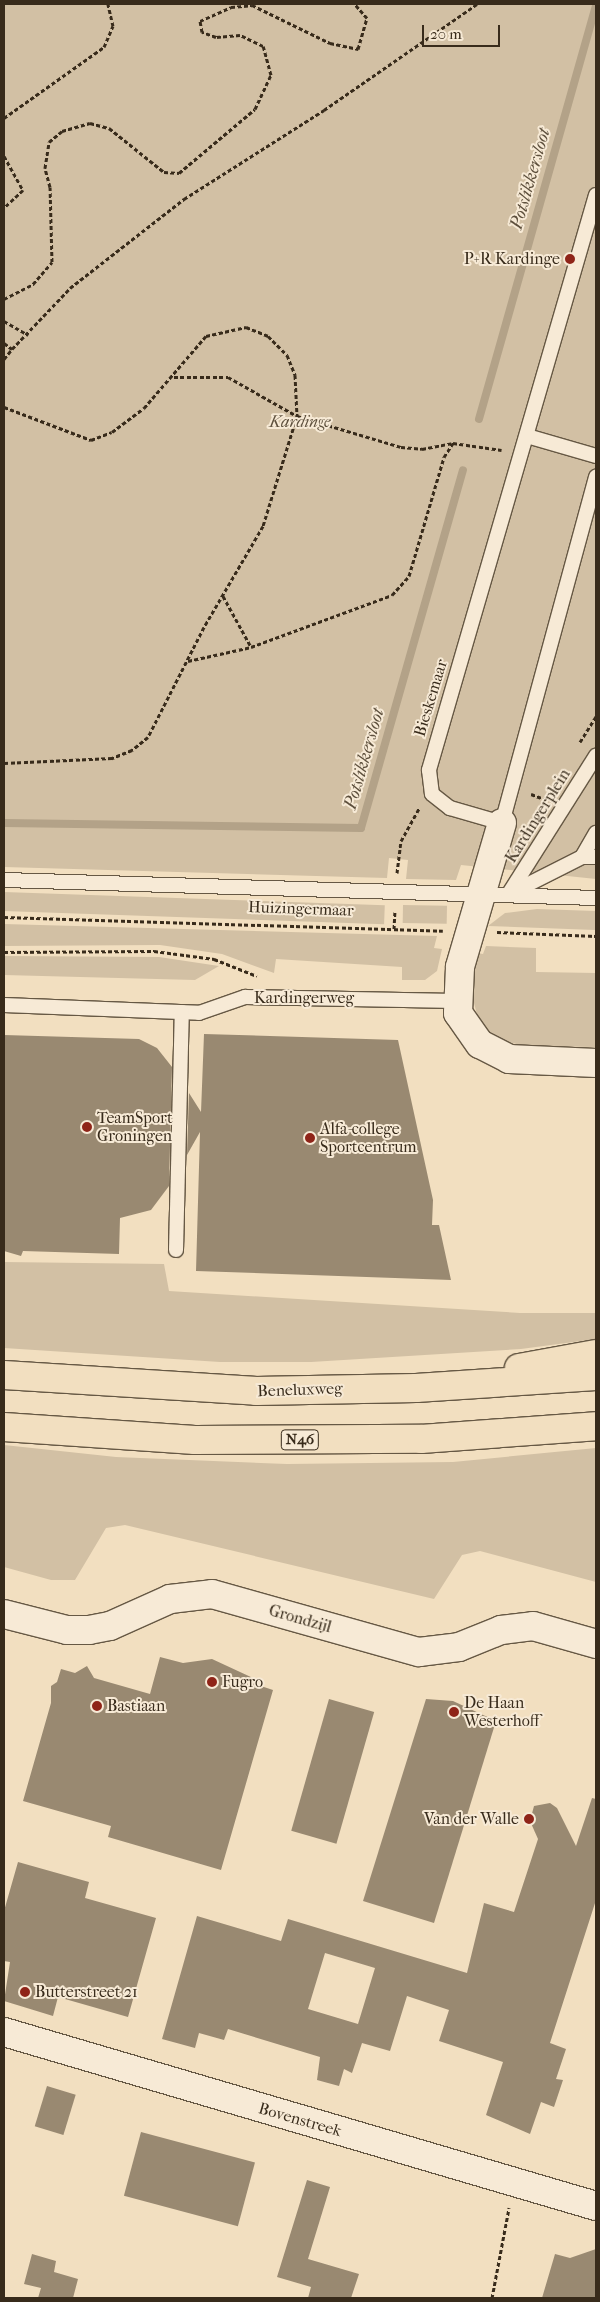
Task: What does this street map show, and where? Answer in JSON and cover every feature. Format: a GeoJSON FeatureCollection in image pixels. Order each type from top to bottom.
{"type":"FeatureCollection","features":[{"type":"Feature","properties":{"kind":"highway"},"geometry":{"type":"LineString","coordinates":[[416,1388],[596,1354]]}},
{"type":"Feature","properties":{"kind":"highway","name":"Beneluxweg"},"geometry":{"type":"LineString","coordinates":[[4,1375],[256,1391],[416,1388],[596,1376]]}},
{"type":"Feature","properties":{"kind":"highway","name":"N46"},"geometry":{"type":"LineString","coordinates":[[4,1427],[215,1440],[420,1439],[596,1426]]}},
{"type":"Feature","properties":{"kind":"street"},"geometry":{"type":"LineString","coordinates":[[502,823],[470,932],[456,1001],[463,1025],[494,1053],[525,1061],[596,1063]]}},
{"type":"Feature","properties":{"kind":"street","name":"Grondzijl"},"geometry":{"type":"LineString","coordinates":[[4,1614],[67,1630],[89,1630],[110,1626],[170,1599],[212,1594],[419,1652],[459,1647],[501,1630],[533,1626],[596,1644]]}},
{"type":"Feature","properties":{"kind":"street","name":"Bovenstreek"},"geometry":{"type":"LineString","coordinates":[[4,2032],[596,2206]]}},
{"type":"Feature","properties":{"kind":"lane","name":"Bieskemaar"},"geometry":{"type":"LineString","coordinates":[[432,794],[428,779],[431,760],[596,195]]}},
{"type":"Feature","properties":{"kind":"lane"},"geometry":{"type":"LineString","coordinates":[[527,436],[596,456]]}},
{"type":"Feature","properties":{"kind":"lane"},"geometry":{"type":"LineString","coordinates":[[432,794],[450,808],[502,823],[596,478]]}},
{"type":"Feature","properties":{"kind":"lane","name":"Kardingerplein"},"geometry":{"type":"LineString","coordinates":[[508,895],[596,756]]}},
{"type":"Feature","properties":{"kind":"lane"},"geometry":{"type":"LineString","coordinates":[[582,857],[596,833]]}},
{"type":"Feature","properties":{"kind":"lane","name":"Kardingerplein"},"geometry":{"type":"LineString","coordinates":[[508,895],[582,857],[596,857]]}},
{"type":"Feature","properties":{"kind":"lane","name":"Huizingermaar"},"geometry":{"type":"LineString","coordinates":[[4,880],[481,894]]}},
{"type":"Feature","properties":{"kind":"lane","name":"Kardingerplein"},"geometry":{"type":"LineString","coordinates":[[481,894],[596,898]]}},
{"type":"Feature","properties":{"kind":"lane","name":"Kardingerweg"},"geometry":{"type":"LineString","coordinates":[[4,1005],[198,1013],[245,997],[456,1001]]}},
{"type":"Feature","properties":{"kind":"lane"},"geometry":{"type":"LineString","coordinates":[[176,1250],[182,1012]]}},
{"type":"Feature","properties":{"kind":"path"},"geometry":{"type":"LineString","coordinates":[[4,118],[104,47],[113,26],[108,4]]}},
{"type":"Feature","properties":{"kind":"path"},"geometry":{"type":"LineString","coordinates":[[4,299],[33,284],[52,262],[50,187],[45,168],[49,142],[62,131],[90,122],[109,128],[164,172],[179,173],[254,109],[271,75],[263,46],[240,35],[216,37],[202,32],[200,21],[231,7],[252,5],[330,43],[358,49],[367,18],[355,4]]}},
{"type":"Feature","properties":{"kind":"path"},"geometry":{"type":"LineString","coordinates":[[4,359],[70,288],[184,199],[324,110],[477,4]]}},
{"type":"Feature","properties":{"kind":"path"},"geometry":{"type":"LineString","coordinates":[[4,156],[23,190],[4,208]]}},
{"type":"Feature","properties":{"kind":"path"},"geometry":{"type":"LineString","coordinates":[[4,321],[28,335]]}},
{"type":"Feature","properties":{"kind":"path"},"geometry":{"type":"LineString","coordinates":[[4,406],[91,440],[127,422],[174,377],[206,336],[233,327],[257,331],[275,341],[291,364],[297,416],[270,510],[187,661],[155,728],[132,750],[112,758],[4,762]]}},
{"type":"Feature","properties":{"kind":"path"},"geometry":{"type":"LineString","coordinates":[[4,343],[12,349]]}},
{"type":"Feature","properties":{"kind":"path"},"geometry":{"type":"LineString","coordinates":[[174,377],[228,377],[297,416],[401,447],[422,449],[453,443],[509,451],[527,436]]}},
{"type":"Feature","properties":{"kind":"path"},"geometry":{"type":"LineString","coordinates":[[187,661],[251,647],[379,601],[402,586],[413,566],[444,457],[453,443]]}},
{"type":"Feature","properties":{"kind":"path"},"geometry":{"type":"LineString","coordinates":[[222,596],[251,647]]}},
{"type":"Feature","properties":{"kind":"path"},"geometry":{"type":"LineString","coordinates":[[394,929],[400,841],[410,820],[432,794]]}},
{"type":"Feature","properties":{"kind":"path","name":"Huizingermaar"},"geometry":{"type":"LineString","coordinates":[[4,917],[596,936]]}},
{"type":"Feature","properties":{"kind":"path"},"geometry":{"type":"LineString","coordinates":[[4,952],[154,951],[214,959]]}},
{"type":"Feature","properties":{"kind":"path"},"geometry":{"type":"LineString","coordinates":[[492,2298],[513,2182]]}},
{"type":"Feature","properties":{"kind":"green space","name":"Kardinge"},"geometry":{"type":"Polygon","coordinates":[[[4,4],[596,4],[596,879],[461,865],[456,880],[406,879],[408,860],[389,858],[387,878],[4,867],[4,4]]]}},
{"type":"Feature","properties":{"kind":"green space"},"geometry":{"type":"Polygon","coordinates":[[[4,892],[385,905],[384,924],[4,911],[4,892]]]}},
{"type":"Feature","properties":{"kind":"green space"},"geometry":{"type":"Polygon","coordinates":[[[403,905],[447,906],[447,924],[403,923],[403,905]]]}},
{"type":"Feature","properties":{"kind":"green space"},"geometry":{"type":"Polygon","coordinates":[[[537,909],[596,911],[595,930],[488,926],[505,913],[537,909]]]}},
{"type":"Feature","properties":{"kind":"green space"},"geometry":{"type":"Polygon","coordinates":[[[4,924],[437,936],[434,948],[442,949],[437,971],[425,980],[402,980],[402,967],[276,959],[274,973],[222,954],[160,945],[4,946],[4,924]]]}},
{"type":"Feature","properties":{"kind":"green space"},"geometry":{"type":"Polygon","coordinates":[[[486,946],[536,948],[536,972],[596,973],[596,1047],[523,1046],[497,1038],[479,1022],[469,984],[477,953],[483,954],[486,946]]]}},
{"type":"Feature","properties":{"kind":"green space"},"geometry":{"type":"Polygon","coordinates":[[[4,956],[159,957],[219,966],[195,980],[4,975],[4,956]]]}},
{"type":"Feature","properties":{"kind":"green space"},"geometry":{"type":"Polygon","coordinates":[[[4,1262],[164,1264],[169,1291],[520,1313],[596,1313],[596,1339],[521,1349],[311,1362],[220,1362],[4,1348],[4,1262]]]}},
{"type":"Feature","properties":{"kind":"green space"},"geometry":{"type":"Polygon","coordinates":[[[4,1445],[116,1457],[287,1464],[453,1462],[596,1448],[596,1582],[480,1551],[462,1555],[434,1599],[125,1525],[106,1528],[75,1580],[51,1580],[4,1567],[4,1445]]]}},
{"type":"Feature","properties":{"kind":"building","name":"Alfa-college Sportcentrum"},"geometry":{"type":"Polygon","coordinates":[[[204,1034],[398,1040],[433,1200],[432,1225],[439,1225],[451,1280],[196,1271],[200,1132],[187,1155],[189,1093],[201,1112],[204,1034]]]}},
{"type":"Feature","properties":{"kind":"building","name":"TeamSport Groningen"},"geometry":{"type":"Polygon","coordinates":[[[4,1035],[139,1039],[157,1048],[172,1067],[169,1186],[151,1210],[120,1218],[119,1254],[23,1251],[21,1256],[4,1251],[4,1035]]]}},
{"type":"Feature","properties":{"kind":"building"},"geometry":{"type":"Polygon","coordinates":[[[160,1657],[183,1663],[212,1659],[253,1678],[252,1683],[273,1690],[221,1870],[108,1837],[111,1826],[23,1801],[51,1703],[51,1686],[57,1682],[61,1669],[75,1673],[87,1666],[94,1678],[150,1694],[160,1657]]]}},
{"type":"Feature","properties":{"kind":"building"},"geometry":{"type":"Polygon","coordinates":[[[329,1699],[374,1712],[336,1844],[291,1831],[329,1699]]]}},
{"type":"Feature","properties":{"kind":"building"},"geometry":{"type":"Polygon","coordinates":[[[426,1699],[453,1701],[496,1721],[434,1923],[363,1901],[426,1699]]]}},
{"type":"Feature","properties":{"kind":"building"},"geometry":{"type":"Polygon","coordinates":[[[592,1798],[596,1799],[596,1900],[550,2043],[566,2049],[556,2079],[563,2080],[554,2107],[541,2102],[530,2134],[486,2115],[503,2062],[439,2041],[449,2010],[407,1996],[390,2051],[362,2043],[352,2073],[344,2069],[339,2086],[317,2080],[320,2057],[228,2029],[224,2040],[199,2033],[195,2048],[162,2039],[197,1916],[281,1941],[288,1919],[467,1973],[484,1903],[514,1912],[538,1839],[530,1821],[534,1806],[550,1803],[557,1808],[576,1846],[592,1798]],[[325,1953],[308,2009],[358,2024],[375,1968],[325,1953]]]}},
{"type":"Feature","properties":{"kind":"building"},"geometry":{"type":"Polygon","coordinates":[[[18,1862],[89,1882],[85,1898],[156,1918],[128,2017],[58,1997],[53,2016],[4,2001],[10,1962],[4,1961],[4,1911],[18,1862]]]}},
{"type":"Feature","properties":{"kind":"building"},"geometry":{"type":"Polygon","coordinates":[[[47,2086],[76,2095],[63,2135],[35,2126],[47,2086]]]}},
{"type":"Feature","properties":{"kind":"building"},"geometry":{"type":"Polygon","coordinates":[[[141,2132],[255,2163],[238,2226],[124,2196],[141,2132]]]}},
{"type":"Feature","properties":{"kind":"building"},"geometry":{"type":"Polygon","coordinates":[[[307,2180],[330,2187],[308,2259],[359,2274],[351,2298],[308,2298],[311,2287],[277,2277],[307,2180]]]}},
{"type":"Feature","properties":{"kind":"building"},"geometry":{"type":"Polygon","coordinates":[[[596,2249],[596,2298],[542,2298],[555,2254],[570,2258],[596,2249]]]}},
{"type":"Feature","properties":{"kind":"building"},"geometry":{"type":"Polygon","coordinates":[[[32,2254],[56,2261],[54,2272],[78,2279],[73,2298],[38,2298],[41,2288],[24,2284],[32,2254]]]}},
{"type":"Feature","properties":{"kind":"waterway","name":"Potslikkersloot"},"geometry":{"type":"LineString","coordinates":[[479,419],[596,5]]}},
{"type":"Feature","properties":{"kind":"waterway","name":"Potslikkersloot"},"geometry":{"type":"LineString","coordinates":[[4,823],[361,828],[463,470]]}},
{"type":"Feature","properties":{"kind":"place","name":"P+R Kardinge"},"geometry":{"type":"Point","coordinates":[570,259]}},
{"type":"Feature","properties":{"kind":"place","name":"TeamSport Groningen"},"geometry":{"type":"Point","coordinates":[87,1127]}},
{"type":"Feature","properties":{"kind":"place","name":"Alfa-college Sportcentrum"},"geometry":{"type":"Point","coordinates":[310,1138]}},
{"type":"Feature","properties":{"kind":"place","name":"Fugro"},"geometry":{"type":"Point","coordinates":[212,1682]}},
{"type":"Feature","properties":{"kind":"place","name":"Bastiaan"},"geometry":{"type":"Point","coordinates":[97,1706]}},
{"type":"Feature","properties":{"kind":"place","name":"De Haan Westerhoff"},"geometry":{"type":"Point","coordinates":[454,1712]}},
{"type":"Feature","properties":{"kind":"place","name":"Van der Walle"},"geometry":{"type":"Point","coordinates":[529,1819]}},
{"type":"Feature","properties":{"kind":"place","name":"Butterstreet 21"},"geometry":{"type":"Point","coordinates":[25,1992]}}]}
